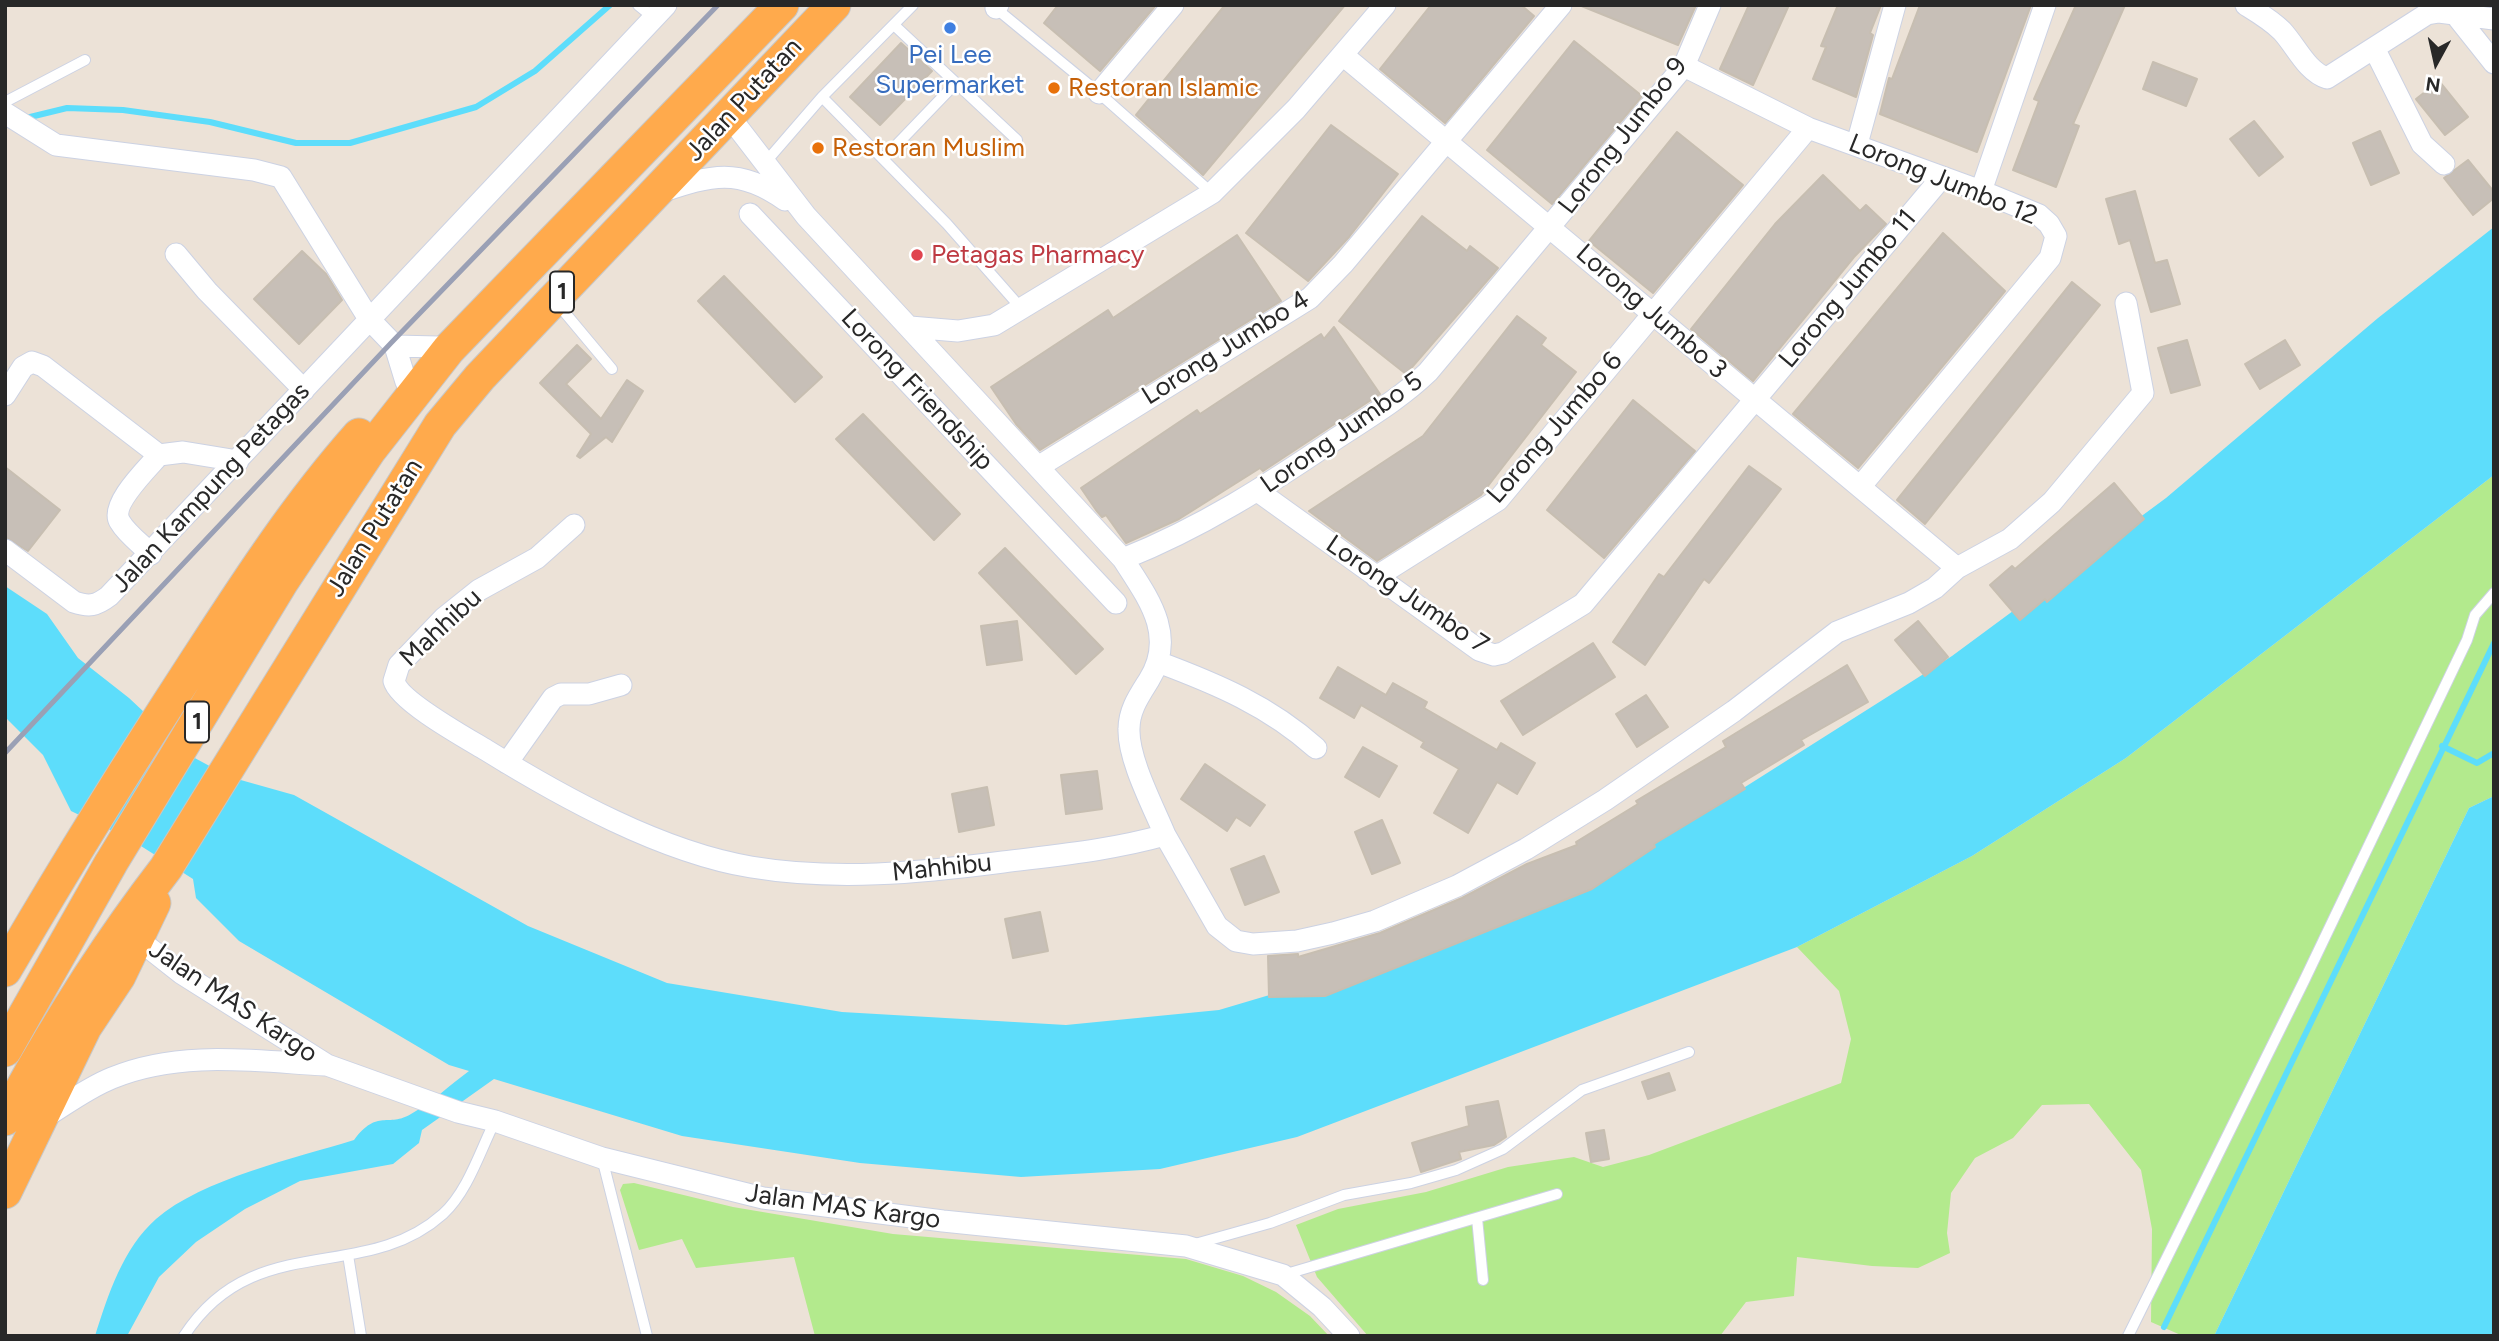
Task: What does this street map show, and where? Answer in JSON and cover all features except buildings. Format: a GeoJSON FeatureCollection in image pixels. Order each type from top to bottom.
{"type":"FeatureCollection","features":[{"type":"Feature","properties":{"kind":"highway","name":"Jalan Putatan"},"geometry":{"type":"LineString","coordinates":[[21,1121],[19,1048],[111,863],[272,571],[449,349],[782,5]]}},
{"type":"Feature","properties":{"kind":"highway","name":"Jalan Putatan"},"geometry":{"type":"LineString","coordinates":[[19,1048],[166,868],[440,425],[480,377],[834,5]]}},
{"type":"Feature","properties":{"kind":"highway"},"geometry":{"type":"LineString","coordinates":[[5,970],[82,839],[272,571],[327,471],[438,347],[477,320]]}},
{"type":"Feature","properties":{"kind":"highway"},"geometry":{"type":"LineString","coordinates":[[5,1192],[21,1121],[85,1027],[139,940],[166,868]]}},
{"type":"Feature","properties":{"kind":"street"},"geometry":{"type":"LineString","coordinates":[[1099,93],[1173,5]]}},
{"type":"Feature","properties":{"kind":"street"},"geometry":{"type":"LineString","coordinates":[[910,327],[958,331],[995,324],[1212,193],[1261,147],[1344,56],[1385,5]]}},
{"type":"Feature","properties":{"kind":"street","name":"Lorong Jumbo 4"},"geometry":{"type":"LineString","coordinates":[[1038,467],[1310,298],[1343,264],[1561,5]]}},
{"type":"Feature","properties":{"kind":"street","name":"Lorong Jumbo 9"},"geometry":{"type":"LineString","coordinates":[[1551,226],[1684,66],[1710,5]]}},
{"type":"Feature","properties":{"kind":"street"},"geometry":{"type":"LineString","coordinates":[[1857,144],[1895,5]]}},
{"type":"Feature","properties":{"kind":"street"},"geometry":{"type":"LineString","coordinates":[[1981,191],[2045,5]]}},
{"type":"Feature","properties":{"kind":"street"},"geometry":{"type":"LineString","coordinates":[[2246,5],[2280,29],[2319,76],[2327,78],[2427,15],[2455,13],[2494,19]]}},
{"type":"Feature","properties":{"kind":"street","name":"Jalan Kampung Petagas"},"geometry":{"type":"LineString","coordinates":[[5,550],[74,601],[86,606],[98,605],[109,596],[304,390],[650,9]]}},
{"type":"Feature","properties":{"kind":"street"},"geometry":{"type":"LineString","coordinates":[[2455,13],[2494,63]]}},
{"type":"Feature","properties":{"kind":"street"},"geometry":{"type":"LineString","coordinates":[[2375,50],[2422,144],[2444,164]]}},
{"type":"Feature","properties":{"kind":"street","name":"Lorong Jumbo 3"},"geometry":{"type":"LineString","coordinates":[[1344,56],[1551,226],[1755,402],[1957,568]]}},
{"type":"Feature","properties":{"kind":"street","name":"Lorong Jumbo 12"},"geometry":{"type":"LineString","coordinates":[[1684,66],[1808,128],[1857,144],[2039,215],[2049,224],[2056,236],[2050,258],[1964,365],[1860,487]]}},
{"type":"Feature","properties":{"kind":"street"},"geometry":{"type":"LineString","coordinates":[[5,113],[43,139],[68,147],[254,170],[281,177],[369,319],[395,346],[406,382]]}},
{"type":"Feature","properties":{"kind":"street"},"geometry":{"type":"LineString","coordinates":[[729,116],[806,216],[1117,553],[1156,609],[1161,635],[1158,663],[1131,714],[1129,740],[1165,835],[1217,926],[1236,941],[1253,944],[1297,941],[1375,921],[1490,870],[1558,830],[1734,711],[1837,632],[1909,603],[1935,588],[1957,568],[2010,539],[2033,521],[2143,393],[2126,303]]}},
{"type":"Feature","properties":{"kind":"street","name":"Lorong Jumbo 6"},"geometry":{"type":"LineString","coordinates":[[1376,577],[1498,500],[1808,128]]}},
{"type":"Feature","properties":{"kind":"street"},"geometry":{"type":"LineString","coordinates":[[657,193],[702,178],[729,176],[767,188],[806,216]]}},
{"type":"Feature","properties":{"kind":"street","name":"Lorong Jumbo 11"},"geometry":{"type":"LineString","coordinates":[[1755,402],[1942,177]]}},
{"type":"Feature","properties":{"kind":"street","name":"Lorong Friendship"},"geometry":{"type":"LineString","coordinates":[[750,214],[1116,603]]}},
{"type":"Feature","properties":{"kind":"street","name":"Lorong Jumbo 5"},"geometry":{"type":"LineString","coordinates":[[1117,553],[1191,530],[1259,492],[1409,390],[1428,372],[1551,226]]}},
{"type":"Feature","properties":{"kind":"street"},"geometry":{"type":"LineString","coordinates":[[176,254],[207,291],[304,390]]}},
{"type":"Feature","properties":{"kind":"street"},"geometry":{"type":"LineString","coordinates":[[395,346],[438,347]]}},
{"type":"Feature","properties":{"kind":"street"},"geometry":{"type":"LineString","coordinates":[[5,395],[23,367],[32,362],[43,366],[159,455]]}},
{"type":"Feature","properties":{"kind":"street","name":"Lorong Jumbo 7"},"geometry":{"type":"LineString","coordinates":[[1259,492],[1479,650],[1494,655],[1503,653],[1583,604],[1755,402]]}},
{"type":"Feature","properties":{"kind":"street"},"geometry":{"type":"LineString","coordinates":[[150,554],[120,522],[116,513],[119,503],[159,455],[183,452],[237,461]]}},
{"type":"Feature","properties":{"kind":"street","name":"Mahhibu"},"geometry":{"type":"LineString","coordinates":[[574,525],[537,558],[479,590],[453,611],[399,665],[395,675],[396,688],[403,695],[506,763],[663,840],[748,867],[775,870],[854,875],[925,872],[1091,852],[1165,835]]}},
{"type":"Feature","properties":{"kind":"street"},"geometry":{"type":"LineString","coordinates":[[1084,567],[1117,553]]}},
{"type":"Feature","properties":{"kind":"street"},"geometry":{"type":"LineString","coordinates":[[1158,663],[1253,701],[1291,725],[1316,748]]}},
{"type":"Feature","properties":{"kind":"street"},"geometry":{"type":"LineString","coordinates":[[506,763],[553,698],[561,694],[589,694],[621,685]]}},
{"type":"Feature","properties":{"kind":"street","name":"Jalan MAS Kargo"},"geometry":{"type":"LineString","coordinates":[[139,940],[181,973],[327,1065],[458,1112],[495,1121],[602,1158],[699,1184],[785,1201],[1186,1246],[1283,1275],[1322,1307],[1349,1336]]}},
{"type":"Feature","properties":{"kind":"street","name":"Jalan MAS Kargo"},"geometry":{"type":"LineString","coordinates":[[21,1121],[110,1078],[153,1065],[176,1061],[228,1059],[327,1065]]}},
{"type":"Feature","properties":{"kind":"lane"},"geometry":{"type":"LineString","coordinates":[[764,164],[822,97],[912,5]]}},
{"type":"Feature","properties":{"kind":"lane"},"geometry":{"type":"LineString","coordinates":[[995,6],[1212,193]]}},
{"type":"Feature","properties":{"kind":"lane"},"geometry":{"type":"LineString","coordinates":[[894,25],[1017,139]]}},
{"type":"Feature","properties":{"kind":"lane"},"geometry":{"type":"LineString","coordinates":[[5,102],[85,60]]}},
{"type":"Feature","properties":{"kind":"lane"},"geometry":{"type":"LineString","coordinates":[[883,159],[955,84]]}},
{"type":"Feature","properties":{"kind":"lane"},"geometry":{"type":"LineString","coordinates":[[822,97],[947,224],[1021,308]]}},
{"type":"Feature","properties":{"kind":"lane"},"geometry":{"type":"LineString","coordinates":[[554,300],[612,369]]}},
{"type":"Feature","properties":{"kind":"lane"},"geometry":{"type":"LineString","coordinates":[[2143,1336],[2130,1333],[2310,969],[2467,640],[2475,615],[2494,593]]}},
{"type":"Feature","properties":{"kind":"lane"},"geometry":{"type":"LineString","coordinates":[[1186,1246],[1232,1235],[1344,1195],[1410,1183],[1456,1170],[1503,1149],[1582,1090],[1689,1052]]}},
{"type":"Feature","properties":{"kind":"lane"},"geometry":{"type":"LineString","coordinates":[[184,1336],[208,1306],[245,1278],[288,1265],[348,1255],[409,1236],[444,1212],[467,1180],[495,1121]]}},
{"type":"Feature","properties":{"kind":"lane"},"geometry":{"type":"LineString","coordinates":[[602,1158],[647,1336]]}},
{"type":"Feature","properties":{"kind":"lane"},"geometry":{"type":"LineString","coordinates":[[1283,1275],[1557,1194]]}},
{"type":"Feature","properties":{"kind":"lane"},"geometry":{"type":"LineString","coordinates":[[1477,1218],[1483,1280]]}},
{"type":"Feature","properties":{"kind":"lane"},"geometry":{"type":"LineString","coordinates":[[348,1255],[361,1336]]}},
{"type":"Feature","properties":{"kind":"green space"},"geometry":{"type":"Polygon","coordinates":[[[2494,475],[2494,796],[2469,808],[2214,1336],[2183,1336],[2151,1322],[2152,1229],[2141,1170],[2089,1104],[2042,1105],[2013,1138],[1975,1158],[1951,1193],[1947,1233],[1950,1253],[1918,1268],[1872,1266],[1797,1257],[1794,1296],[1746,1302],[1720,1336],[1368,1336],[1317,1277],[1296,1225],[1338,1209],[1426,1192],[1508,1167],[1574,1157],[1603,1167],[1649,1155],[1841,1083],[1851,1039],[1839,991],[1797,947],[1972,856],[2126,758],[2494,475]]]}},
{"type":"Feature","properties":{"kind":"green space"},"geometry":{"type":"Polygon","coordinates":[[[634,1183],[733,1207],[893,1234],[1186,1259],[1243,1276],[1276,1292],[1310,1316],[1329,1336],[815,1336],[794,1257],[696,1268],[682,1239],[639,1250],[620,1190],[623,1184],[634,1183]]]}},
{"type":"Feature","properties":{"kind":"water"},"geometry":{"type":"Polygon","coordinates":[[[2494,227],[2494,475],[2126,758],[1972,856],[1797,947],[1297,1137],[1160,1169],[1021,1177],[860,1163],[682,1136],[494,1079],[422,1130],[419,1143],[393,1164],[300,1181],[245,1209],[196,1242],[159,1277],[127,1336],[95,1336],[111,1289],[134,1244],[156,1219],[175,1205],[198,1192],[250,1171],[354,1140],[362,1130],[377,1121],[403,1118],[426,1105],[469,1071],[449,1065],[239,941],[196,898],[193,879],[133,841],[71,811],[43,755],[5,717],[5,586],[47,614],[78,658],[129,698],[191,756],[230,777],[294,795],[528,926],[667,983],[842,1012],[1066,1025],[1219,1010],[1421,950],[1715,806],[1952,656],[2166,498],[2378,318],[2494,227]]]}},
{"type":"Feature","properties":{"kind":"water"},"geometry":{"type":"Polygon","coordinates":[[[2494,796],[2494,1336],[2214,1336],[2469,808],[2494,796]]]}},
{"type":"Feature","properties":{"kind":"waterway"},"geometry":{"type":"LineString","coordinates":[[26,118],[67,108],[123,110],[210,122],[296,143],[350,143],[476,107],[535,71],[610,5]]}},
{"type":"Feature","properties":{"kind":"waterway"},"geometry":{"type":"LineString","coordinates":[[2164,1327],[2494,643]]}},
{"type":"Feature","properties":{"kind":"waterway"},"geometry":{"type":"LineString","coordinates":[[2442,746],[2477,763],[2494,753]]}},
{"type":"Feature","properties":{"kind":"railway"},"geometry":{"type":"LineString","coordinates":[[5,753],[391,343],[718,5]]}},
{"type":"Feature","properties":{"kind":"place","name":"Pei Lee Supermarket"},"geometry":{"type":"Point","coordinates":[950,28]}},
{"type":"Feature","properties":{"kind":"place","name":"Restoran Islamic"},"geometry":{"type":"Point","coordinates":[1054,88]}},
{"type":"Feature","properties":{"kind":"place","name":"Restoran Muslim"},"geometry":{"type":"Point","coordinates":[818,148]}},
{"type":"Feature","properties":{"kind":"place","name":"Petagas Pharmacy"},"geometry":{"type":"Point","coordinates":[917,255]}}]}
